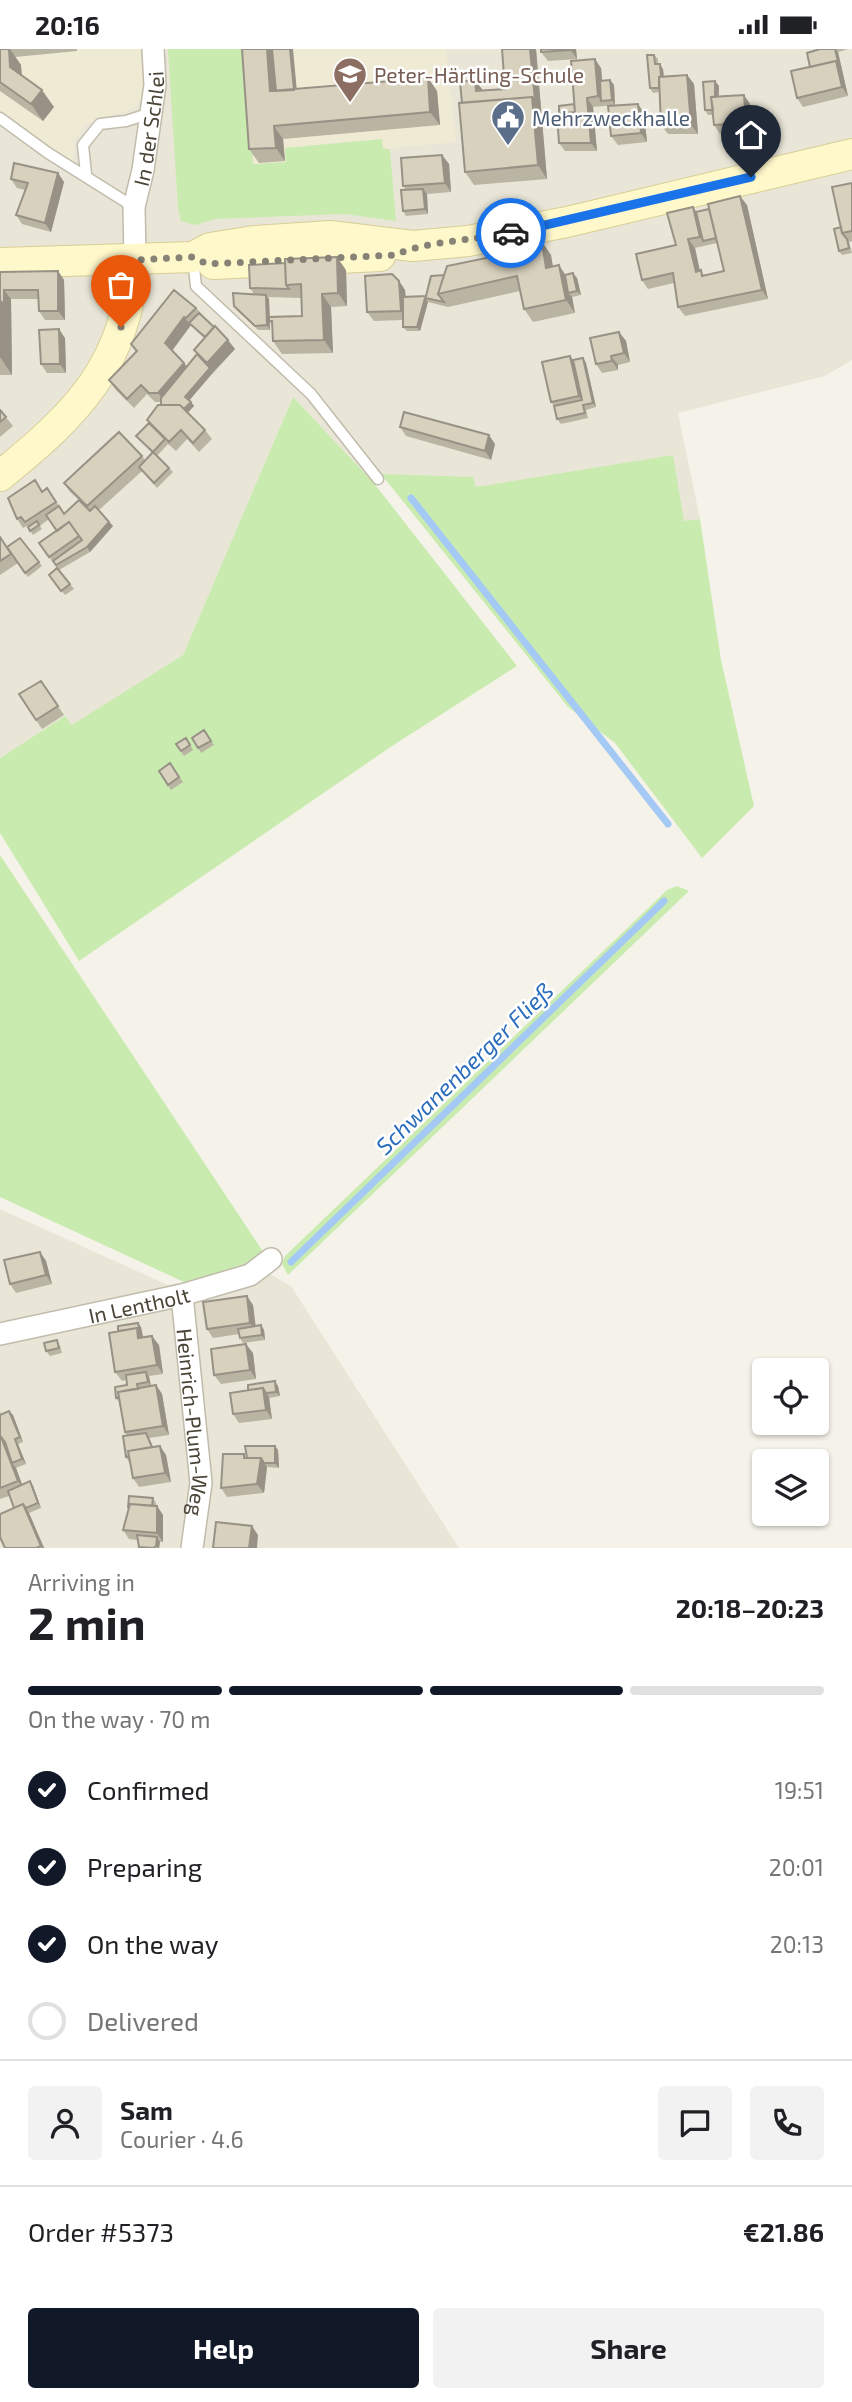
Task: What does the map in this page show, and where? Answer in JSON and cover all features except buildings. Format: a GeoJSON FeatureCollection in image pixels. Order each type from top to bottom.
{"type":"FeatureCollection","features":[{"type":"Feature","properties":{"kind":"main road"},"geometry":{"type":"LineString","coordinates":[[0,263],[193,257],[207,264],[395,255],[413,246],[468,241],[567,222],[852,154]]}},
{"type":"Feature","properties":{"kind":"main road"},"geometry":{"type":"LineString","coordinates":[[0,476],[54,432],[87,395],[111,353],[132,301],[135,260]]}},
{"type":"Feature","properties":{"kind":"street","name":"In der Schlei"},"geometry":{"type":"LineString","coordinates":[[135,260],[134,207],[144,170],[155,85],[153,49]]}},
{"type":"Feature","properties":{"kind":"street","name":"In Lentholt"},"geometry":{"type":"LineString","coordinates":[[0,1334],[182,1295],[250,1275],[271,1259]]}},
{"type":"Feature","properties":{"kind":"street","name":"Heinrich-Plum-Weg"},"geometry":{"type":"LineString","coordinates":[[182,1295],[201,1483],[192,1548]]}},
{"type":"Feature","properties":{"kind":"lane"},"geometry":{"type":"LineString","coordinates":[[86,174],[83,145],[100,124],[126,121],[151,113]]}},
{"type":"Feature","properties":{"kind":"lane","name":"In der Schlei"},"geometry":{"type":"LineString","coordinates":[[0,118],[48,153],[86,174],[134,207]]}},
{"type":"Feature","properties":{"kind":"lane"},"geometry":{"type":"LineString","coordinates":[[193,257],[196,286],[311,394],[378,479]]}},
{"type":"Feature","properties":{"kind":"shaded area"},"geometry":{"type":"Polygon","coordinates":[[[0,49],[852,49],[852,360],[825,376],[678,413],[700,519],[487,554],[381,474],[373,482],[293,397],[183,655],[72,726],[65,716],[0,758],[0,49]]]}},
{"type":"Feature","properties":{"kind":"shaded area"},"geometry":{"type":"Polygon","coordinates":[[[0,49],[145,49],[147,75],[143,96],[135,108],[86,124],[75,140],[73,164],[0,110],[0,49]]]}},
{"type":"Feature","properties":{"kind":"shaded area","name":"Peter-Härtling-Schule"},"geometry":{"type":"Polygon","coordinates":[[[245,49],[446,49],[456,142],[383,149],[381,139],[285,148],[286,162],[252,164],[245,49]]]}},
{"type":"Feature","properties":{"kind":"shaded area"},"geometry":{"type":"Polygon","coordinates":[[[0,1209],[168,1285],[261,1269],[291,1286],[459,1548],[0,1548],[0,1209]]]}},
{"type":"Feature","properties":{"kind":"green space"},"geometry":{"type":"Polygon","coordinates":[[[168,49],[245,49],[253,164],[286,162],[285,148],[382,139],[383,148],[390,150],[396,221],[344,214],[215,219],[195,225],[181,221],[168,49]]]}},
{"type":"Feature","properties":{"kind":"green space"},"geometry":{"type":"Polygon","coordinates":[[[293,397],[373,482],[517,666],[392,746],[79,961],[0,833],[0,758],[65,716],[72,725],[183,655],[293,397]]]}},
{"type":"Feature","properties":{"kind":"green space"},"geometry":{"type":"Polygon","coordinates":[[[673,455],[684,521],[700,519],[721,660],[754,806],[702,858],[615,743],[568,707],[381,474],[473,477],[476,487],[673,455]]]}},
{"type":"Feature","properties":{"kind":"green space"},"geometry":{"type":"Polygon","coordinates":[[[0,855],[266,1256],[261,1269],[186,1283],[0,1197],[0,855]]]}},
{"type":"Feature","properties":{"kind":"green space"},"geometry":{"type":"Polygon","coordinates":[[[677,886],[689,891],[288,1275],[282,1264],[285,1256],[667,890],[677,886]]]}},
{"type":"Feature","properties":{"kind":"waterway","name":"Schwanenberger Fließ"},"geometry":{"type":"LineString","coordinates":[[411,498],[668,824]]}},
{"type":"Feature","properties":{"kind":"waterway","name":"Schwanenberger Fließ"},"geometry":{"type":"LineString","coordinates":[[291,1262],[664,901]]}},
{"type":"Feature","properties":{"kind":"way so far"},"geometry":{"type":"LineString","coordinates":[[121,327],[132,301],[135,260],[193,257],[207,264],[395,255],[413,246],[468,241],[511,233]]}},
{"type":"Feature","properties":{"kind":"place","name":"Peter-Härtling-Schule"},"geometry":{"type":"Point","coordinates":[350,104]}},
{"type":"Feature","properties":{"kind":"place","name":"Mehrzweckhalle"},"geometry":{"type":"Point","coordinates":[508,147]}},
{"type":"Feature","properties":{"kind":"route"},"geometry":{"type":"LineString","coordinates":[[511,233],[671,198],[751,177]]}}]}
